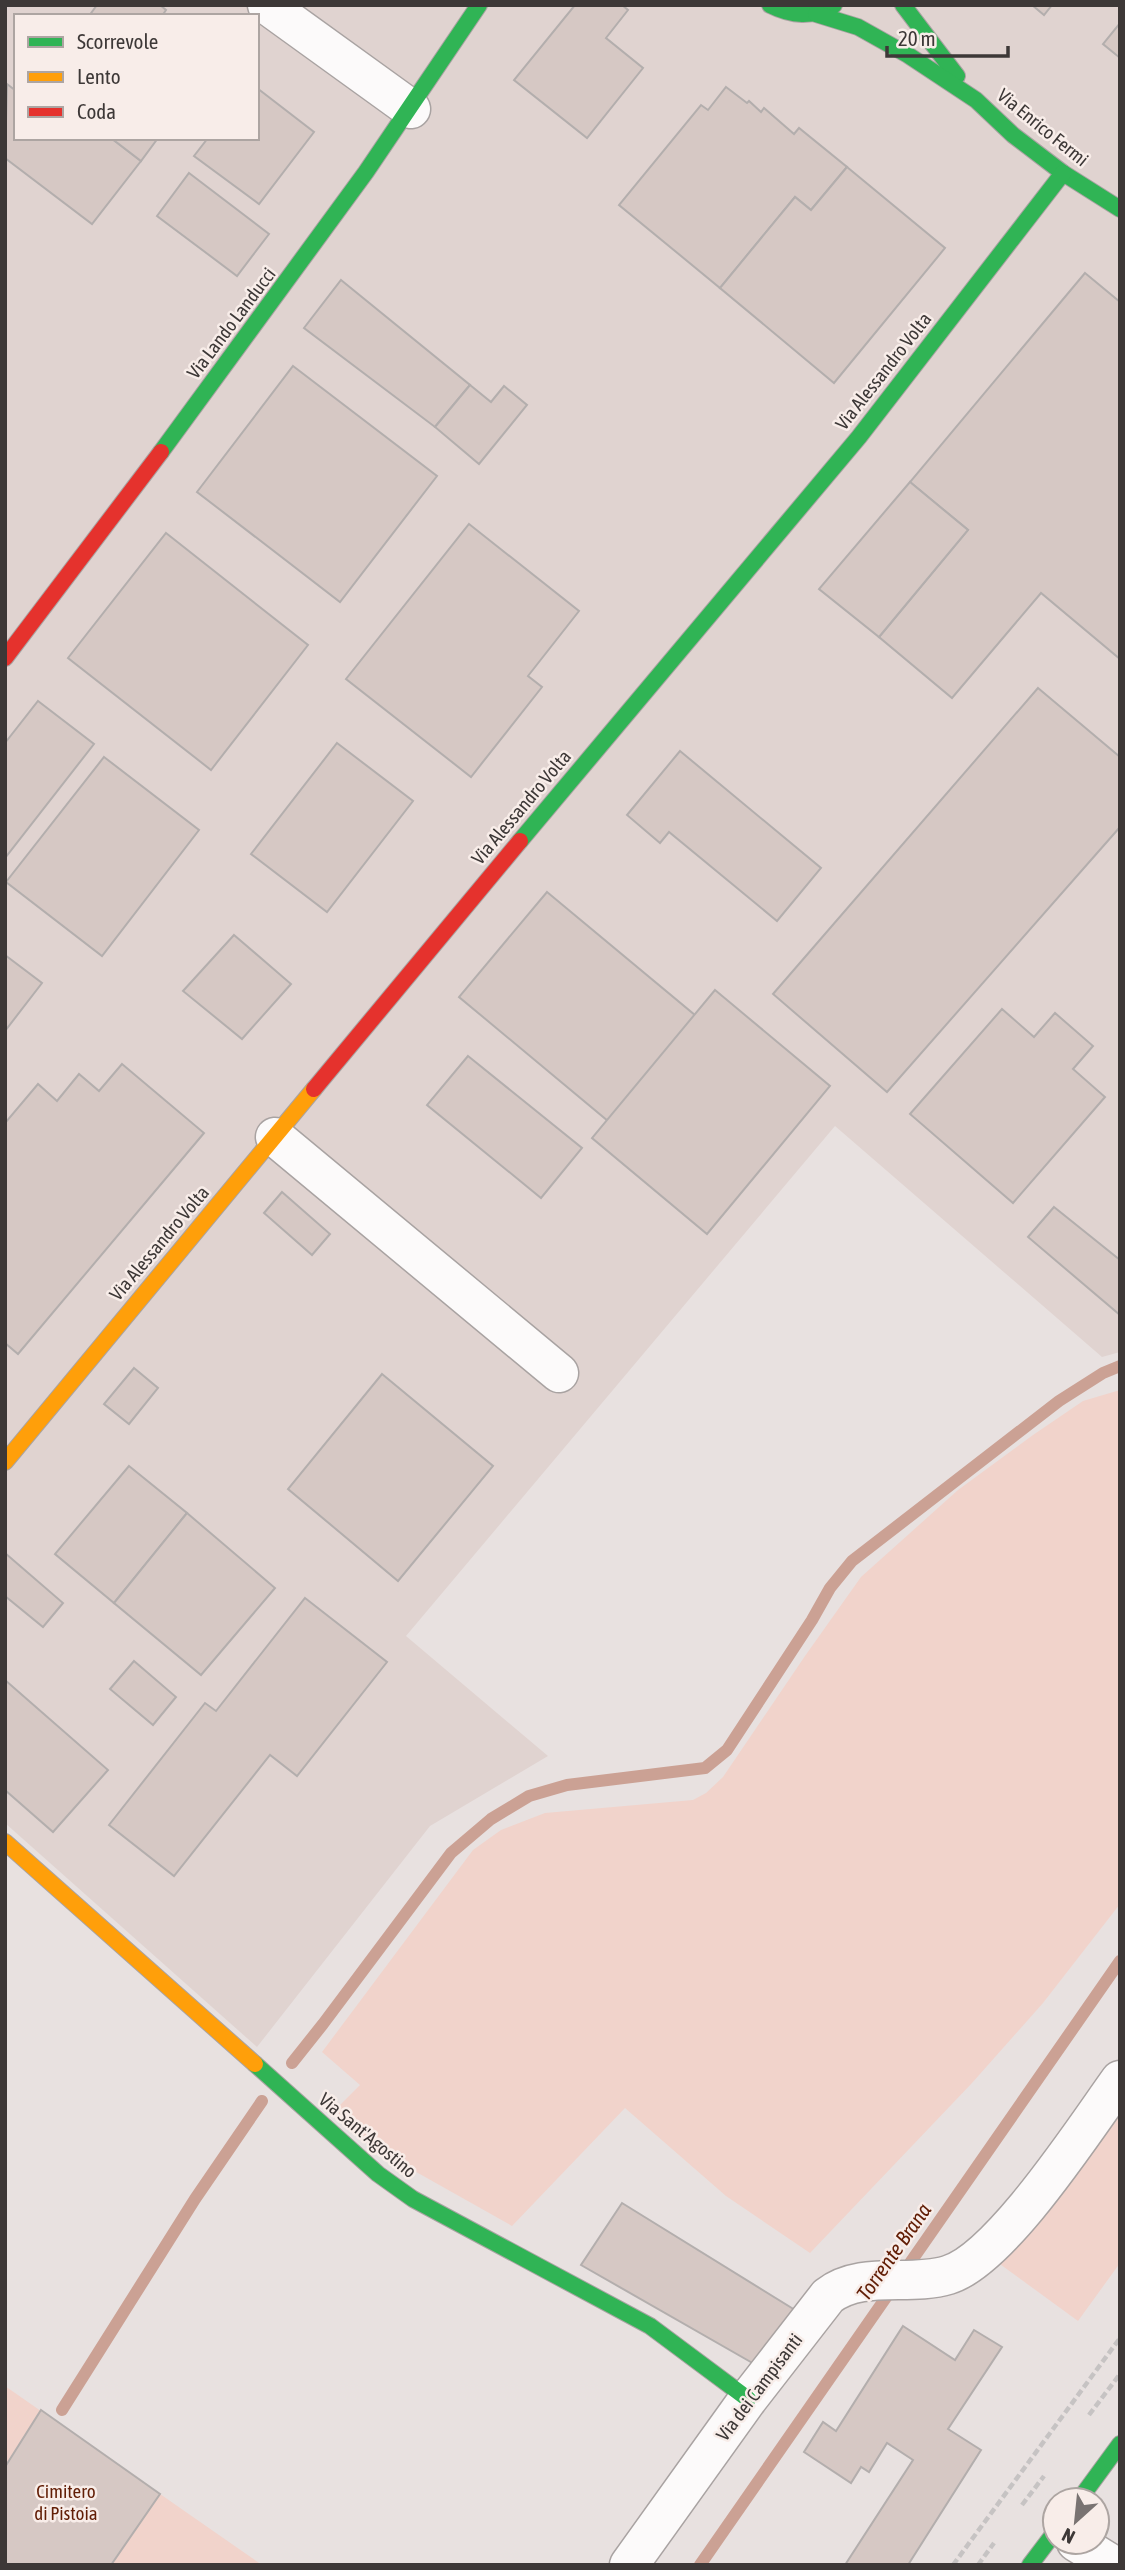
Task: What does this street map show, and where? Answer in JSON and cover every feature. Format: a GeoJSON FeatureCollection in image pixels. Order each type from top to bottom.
{"type":"FeatureCollection","features":[{"type":"Feature","properties":{"kind":"street"},"geometry":{"type":"LineString","coordinates":[[267,5],[411,109]]}},
{"type":"Feature","properties":{"kind":"street","name":"Via Lando Landucci"},"geometry":{"type":"LineString","coordinates":[[5,658],[261,319],[411,109],[480,5]]}},
{"type":"Feature","properties":{"kind":"street","name":"Via Enrico Fermi"},"geometry":{"type":"LineString","coordinates":[[770,5],[791,14],[816,14],[858,27],[879,37],[976,100]]}},
{"type":"Feature","properties":{"kind":"street"},"geometry":{"type":"LineString","coordinates":[[816,14],[834,5]]}},
{"type":"Feature","properties":{"kind":"street","name":"Via Enrico Fermi"},"geometry":{"type":"LineString","coordinates":[[903,5],[976,100],[1013,135],[1063,173],[1120,209]]}},
{"type":"Feature","properties":{"kind":"street","name":"Via Alessandro Volta"},"geometry":{"type":"LineString","coordinates":[[5,1462],[686,641],[859,437],[1063,173]]}},
{"type":"Feature","properties":{"kind":"street"},"geometry":{"type":"LineString","coordinates":[[275,1137],[559,1373]]}},
{"type":"Feature","properties":{"kind":"street","name":"Via Sant'Agostino"},"geometry":{"type":"LineString","coordinates":[[5,1842],[378,2174],[413,2199],[650,2326],[748,2399]]}},
{"type":"Feature","properties":{"kind":"street","name":"Via dei Campisanti"},"geometry":{"type":"LineString","coordinates":[[629,2565],[748,2399],[828,2296],[852,2283],[929,2280],[962,2269],[998,2238],[1055,2171],[1120,2080]]}},
{"type":"Feature","properties":{"kind":"street"},"geometry":{"type":"LineString","coordinates":[[1089,2486],[1120,2444]]}},
{"type":"Feature","properties":{"kind":"street"},"geometry":{"type":"LineString","coordinates":[[1030,2565],[1041,2550]]}},
{"type":"Feature","properties":{"kind":"path"},"geometry":{"type":"LineString","coordinates":[[953,2565],[1120,2338]]}},
{"type":"Feature","properties":{"kind":"shaded area"},"geometry":{"type":"Polygon","coordinates":[[[5,5],[1120,5],[1120,1352],[1102,1357],[835,1126],[406,1636],[548,1756],[430,1826],[257,2047],[5,1823],[5,5]]]}},
{"type":"Feature","properties":{"kind":"green space"},"geometry":{"type":"Polygon","coordinates":[[[1120,1390],[1120,1904],[1043,2003],[972,2083],[810,2253],[726,2196],[625,2108],[512,2226],[370,2146],[339,2116],[338,2107],[360,2085],[322,2052],[473,1850],[501,1830],[545,1813],[693,1800],[706,1793],[723,1777],[861,1577],[958,1490],[1033,1435],[1083,1401],[1120,1390]]]}},
{"type":"Feature","properties":{"kind":"green space"},"geometry":{"type":"Polygon","coordinates":[[[1120,2109],[1120,2263],[1078,2321],[993,2259],[1120,2109]]]}},
{"type":"Feature","properties":{"kind":"green space","name":"Cimitero di Pistoia"},"geometry":{"type":"Polygon","coordinates":[[[5,2386],[262,2565],[5,2565],[5,2386]]]}},
{"type":"Feature","properties":{"kind":"building"},"geometry":{"type":"Polygon","coordinates":[[[97,5],[160,5],[166,10],[163,14],[90,14],[97,5]]]}},
{"type":"Feature","properties":{"kind":"building"},"geometry":{"type":"Polygon","coordinates":[[[575,5],[622,5],[628,10],[606,38],[643,68],[587,138],[514,80],[575,5]]]}},
{"type":"Feature","properties":{"kind":"building"},"geometry":{"type":"Polygon","coordinates":[[[1032,5],[1052,5],[1044,15],[1032,5]]]}},
{"type":"Feature","properties":{"kind":"building"},"geometry":{"type":"Polygon","coordinates":[[[1120,23],[1120,58],[1103,44],[1120,23]]]}},
{"type":"Feature","properties":{"kind":"building"},"geometry":{"type":"Polygon","coordinates":[[[7,84],[14,89],[14,140],[114,140],[141,161],[92,224],[5,158],[7,84]]]}},
{"type":"Feature","properties":{"kind":"building"},"geometry":{"type":"Polygon","coordinates":[[[726,87],[761,112],[764,108],[794,134],[799,128],[847,167],[811,210],[795,197],[720,288],[619,205],[701,105],[708,110],[726,87]]]}},
{"type":"Feature","properties":{"kind":"building"},"geometry":{"type":"Polygon","coordinates":[[[259,90],[314,132],[259,204],[194,156],[206,140],[259,140],[259,90]]]}},
{"type":"Feature","properties":{"kind":"building"},"geometry":{"type":"Polygon","coordinates":[[[114,140],[157,140],[141,161],[114,140]]]}},
{"type":"Feature","properties":{"kind":"building"},"geometry":{"type":"Polygon","coordinates":[[[847,167],[945,248],[834,383],[720,288],[795,197],[811,210],[847,167]]]}},
{"type":"Feature","properties":{"kind":"building"},"geometry":{"type":"Polygon","coordinates":[[[189,173],[269,234],[237,276],[157,216],[189,173]]]}},
{"type":"Feature","properties":{"kind":"building"},"geometry":{"type":"Polygon","coordinates":[[[1085,273],[1120,302],[1120,659],[1041,593],[952,698],[879,637],[968,530],[910,482],[1085,273]]]}},
{"type":"Feature","properties":{"kind":"building"},"geometry":{"type":"Polygon","coordinates":[[[341,280],[470,385],[435,427],[304,328],[341,280]]]}},
{"type":"Feature","properties":{"kind":"building"},"geometry":{"type":"Polygon","coordinates":[[[293,366],[437,476],[340,602],[197,492],[293,366]]]}},
{"type":"Feature","properties":{"kind":"building"},"geometry":{"type":"Polygon","coordinates":[[[470,385],[491,402],[504,386],[527,405],[479,464],[435,427],[470,385]]]}},
{"type":"Feature","properties":{"kind":"building"},"geometry":{"type":"Polygon","coordinates":[[[910,482],[968,530],[879,637],[819,589],[910,482]]]}},
{"type":"Feature","properties":{"kind":"building"},"geometry":{"type":"Polygon","coordinates":[[[469,524],[579,611],[528,676],[542,687],[471,777],[346,679],[469,524]]]}},
{"type":"Feature","properties":{"kind":"building"},"geometry":{"type":"Polygon","coordinates":[[[166,533],[308,645],[211,770],[68,658],[166,533]]]}},
{"type":"Feature","properties":{"kind":"building"},"geometry":{"type":"Polygon","coordinates":[[[1038,688],[1120,757],[1120,827],[887,1092],[773,994],[1038,688]]]}},
{"type":"Feature","properties":{"kind":"building"},"geometry":{"type":"Polygon","coordinates":[[[38,701],[94,744],[5,858],[5,743],[38,701]]]}},
{"type":"Feature","properties":{"kind":"building"},"geometry":{"type":"Polygon","coordinates":[[[337,743],[413,801],[327,912],[251,854],[337,743]]]}},
{"type":"Feature","properties":{"kind":"building"},"geometry":{"type":"Polygon","coordinates":[[[680,751],[821,868],[777,921],[669,832],[660,843],[627,815],[680,751]]]}},
{"type":"Feature","properties":{"kind":"building"},"geometry":{"type":"Polygon","coordinates":[[[104,757],[199,830],[102,956],[6,882],[104,757]]]}},
{"type":"Feature","properties":{"kind":"building"},"geometry":{"type":"Polygon","coordinates":[[[547,892],[696,1016],[608,1121],[459,997],[547,892]]]}},
{"type":"Feature","properties":{"kind":"building"},"geometry":{"type":"Polygon","coordinates":[[[234,935],[291,984],[242,1039],[183,991],[234,935]]]}},
{"type":"Feature","properties":{"kind":"building"},"geometry":{"type":"Polygon","coordinates":[[[5,955],[42,983],[5,1031],[5,955]]]}},
{"type":"Feature","properties":{"kind":"building"},"geometry":{"type":"Polygon","coordinates":[[[715,990],[830,1086],[707,1234],[592,1138],[715,990]]]}},
{"type":"Feature","properties":{"kind":"building"},"geometry":{"type":"Polygon","coordinates":[[[1002,1009],[1034,1037],[1055,1013],[1093,1046],[1073,1069],[1105,1097],[1013,1203],[910,1114],[1002,1009]]]}},
{"type":"Feature","properties":{"kind":"building"},"geometry":{"type":"Polygon","coordinates":[[[468,1056],[582,1148],[541,1198],[427,1105],[468,1056]]]}},
{"type":"Feature","properties":{"kind":"building"},"geometry":{"type":"Polygon","coordinates":[[[122,1064],[204,1133],[18,1354],[5,1343],[5,1123],[38,1084],[57,1101],[79,1074],[99,1091],[122,1064]]]}},
{"type":"Feature","properties":{"kind":"building"},"geometry":{"type":"Polygon","coordinates":[[[282,1192],[330,1234],[312,1255],[264,1213],[282,1192]]]}},
{"type":"Feature","properties":{"kind":"building"},"geometry":{"type":"Polygon","coordinates":[[[1054,1207],[1120,1260],[1120,1315],[1028,1237],[1054,1207]]]}},
{"type":"Feature","properties":{"kind":"building"},"geometry":{"type":"Polygon","coordinates":[[[134,1368],[158,1388],[129,1424],[104,1404],[134,1368]]]}},
{"type":"Feature","properties":{"kind":"building"},"geometry":{"type":"Polygon","coordinates":[[[382,1374],[493,1466],[398,1581],[288,1489],[382,1374]]]}},
{"type":"Feature","properties":{"kind":"building"},"geometry":{"type":"Polygon","coordinates":[[[129,1466],[187,1513],[114,1603],[55,1554],[129,1466]]]}},
{"type":"Feature","properties":{"kind":"building"},"geometry":{"type":"Polygon","coordinates":[[[187,1513],[275,1588],[201,1675],[114,1603],[187,1513]]]}},
{"type":"Feature","properties":{"kind":"building"},"geometry":{"type":"Polygon","coordinates":[[[5,1553],[63,1603],[43,1627],[5,1596],[5,1553]]]}},
{"type":"Feature","properties":{"kind":"building"},"geometry":{"type":"Polygon","coordinates":[[[305,1598],[387,1662],[297,1776],[270,1755],[174,1876],[109,1825],[205,1703],[216,1711],[305,1598]]]}},
{"type":"Feature","properties":{"kind":"building"},"geometry":{"type":"Polygon","coordinates":[[[134,1661],[176,1697],[153,1725],[110,1689],[134,1661]]]}},
{"type":"Feature","properties":{"kind":"building"},"geometry":{"type":"Polygon","coordinates":[[[5,1680],[108,1770],[53,1832],[5,1790],[5,1680]]]}},
{"type":"Feature","properties":{"kind":"building"},"geometry":{"type":"Polygon","coordinates":[[[622,2203],[795,2310],[756,2365],[581,2265],[622,2203]]]}},
{"type":"Feature","properties":{"kind":"building"},"geometry":{"type":"Polygon","coordinates":[[[903,2326],[955,2360],[974,2330],[1002,2347],[948,2429],[981,2450],[908,2565],[845,2565],[913,2460],[887,2443],[869,2472],[861,2467],[851,2483],[804,2452],[823,2422],[836,2431],[903,2326]]]}},
{"type":"Feature","properties":{"kind":"building","name":"Cimitero di Pistoia"},"geometry":{"type":"Polygon","coordinates":[[[41,2410],[160,2494],[111,2565],[5,2565],[5,2467],[41,2410]]]}},
{"type":"Feature","properties":{"kind":"waterway"},"geometry":{"type":"LineString","coordinates":[[292,2063],[451,1853],[491,1819],[529,1796],[567,1785],[705,1768],[727,1750],[830,1588],[852,1561],[1059,1401],[1103,1373],[1120,1366]]}},
{"type":"Feature","properties":{"kind":"waterway","name":"Torrente Brana"},"geometry":{"type":"LineString","coordinates":[[700,2565],[1120,1961]]}},
{"type":"Feature","properties":{"kind":"waterway"},"geometry":{"type":"LineString","coordinates":[[62,2410],[195,2199],[262,2101]]}},
{"type":"Feature","properties":{"kind":"traffic: fast"},"geometry":{"type":"LineString","coordinates":[[161,452],[366,172],[479,5]]}},
{"type":"Feature","properties":{"kind":"traffic: fast"},"geometry":{"type":"LineString","coordinates":[[770,5],[802,14],[818,12],[834,5]]}},
{"type":"Feature","properties":{"kind":"traffic: fast"},"geometry":{"type":"LineString","coordinates":[[903,5],[957,76]]}},
{"type":"Feature","properties":{"kind":"traffic: fast"},"geometry":{"type":"LineString","coordinates":[[816,14],[858,27],[908,55],[976,100],[1013,135],[1063,173],[1120,209]]}},
{"type":"Feature","properties":{"kind":"traffic: fast"},"geometry":{"type":"LineString","coordinates":[[520,841],[859,437],[1063,173]]}},
{"type":"Feature","properties":{"kind":"traffic: fast"},"geometry":{"type":"LineString","coordinates":[[255,2064],[378,2174],[413,2199],[650,2326],[748,2399]]}},
{"type":"Feature","properties":{"kind":"traffic: fast"},"geometry":{"type":"LineString","coordinates":[[1089,2486],[1120,2444]]}},
{"type":"Feature","properties":{"kind":"traffic: fast"},"geometry":{"type":"LineString","coordinates":[[1030,2565],[1041,2550]]}},
{"type":"Feature","properties":{"kind":"traffic: slow"},"geometry":{"type":"LineString","coordinates":[[5,1462],[314,1089]]}},
{"type":"Feature","properties":{"kind":"traffic: slow"},"geometry":{"type":"LineString","coordinates":[[5,1842],[255,2064]]}},
{"type":"Feature","properties":{"kind":"traffic: jam"},"geometry":{"type":"LineString","coordinates":[[5,658],[161,452]]}},
{"type":"Feature","properties":{"kind":"traffic: jam"},"geometry":{"type":"LineString","coordinates":[[314,1089],[520,841]]}}]}
